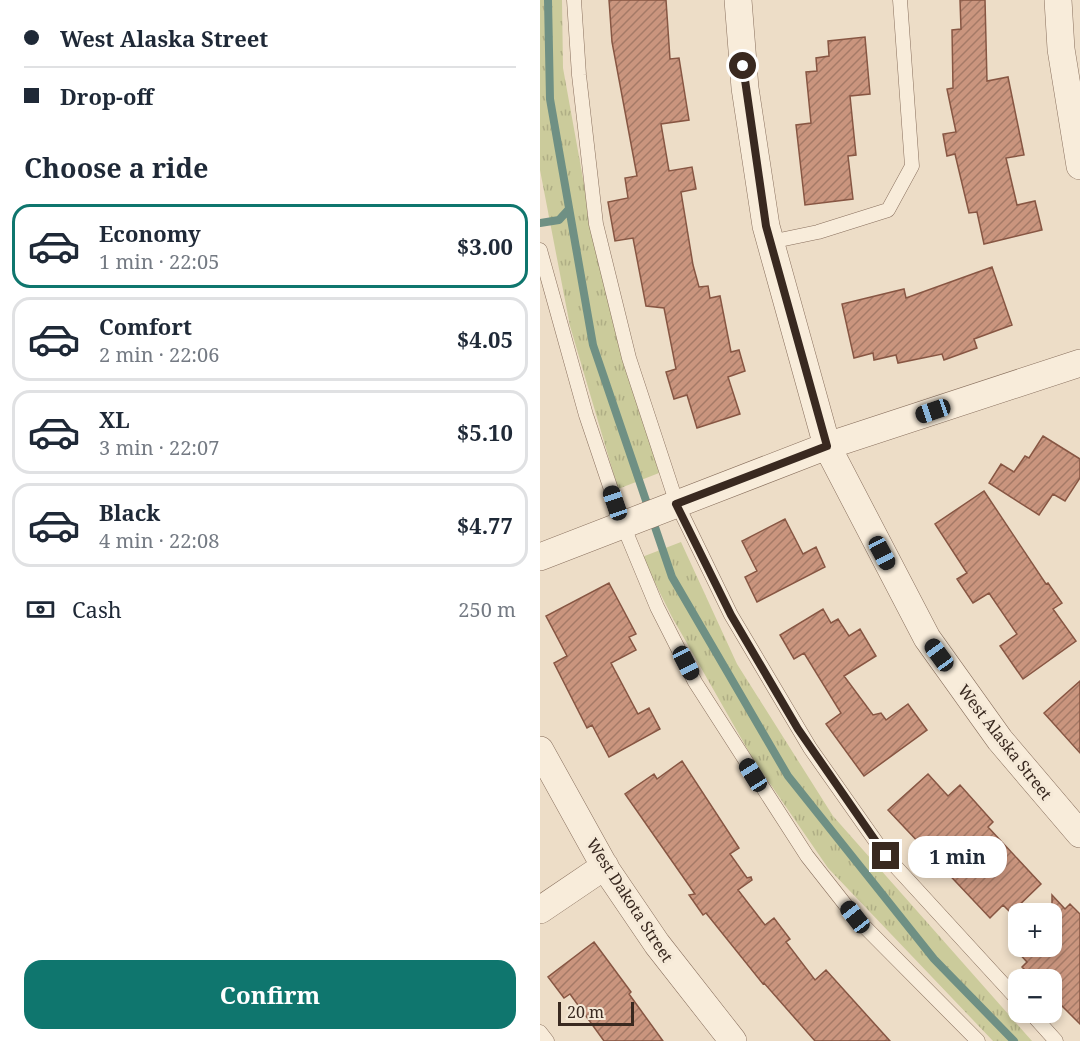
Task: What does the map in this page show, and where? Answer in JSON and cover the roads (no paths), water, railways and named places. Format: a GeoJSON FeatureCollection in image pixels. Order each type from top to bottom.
{"type":"FeatureCollection","features":[{"type":"Feature","properties":{"kind":"street","name":"West Alaska Street"},"geometry":{"type":"LineString","coordinates":[[738,0],[745,88],[770,242],[827,446],[927,638],[1000,740],[1080,834]]}},
{"type":"Feature","properties":{"kind":"street"},"geometry":{"type":"LineString","coordinates":[[1058,0],[1061,49],[1080,165]]}},
{"type":"Feature","properties":{"kind":"street"},"geometry":{"type":"LineString","coordinates":[[540,557],[827,446],[1080,363]]}},
{"type":"Feature","properties":{"kind":"street","name":"West Dakota Street"},"geometry":{"type":"LineString","coordinates":[[540,750],[605,866],[657,945],[733,1041]]}},
{"type":"Feature","properties":{"kind":"street"},"geometry":{"type":"LineString","coordinates":[[540,910],[605,866]]}},
{"type":"Feature","properties":{"kind":"lane"},"geometry":{"type":"LineString","coordinates":[[574,0],[596,224],[629,358],[676,504],[731,615],[810,748],[886,856],[1008,989]]}},
{"type":"Feature","properties":{"kind":"lane"},"geometry":{"type":"LineString","coordinates":[[770,242],[818,232],[888,210],[912,166],[900,0]]}},
{"type":"Feature","properties":{"kind":"lane"},"geometry":{"type":"LineString","coordinates":[[540,250],[586,415],[623,525],[657,607],[695,682],[807,856],[855,917],[978,1041]]}},
{"type":"Feature","properties":{"kind":"lane"},"geometry":{"type":"LineString","coordinates":[[1040,1023],[1056,1041]]}},
{"type":"Feature","properties":{"kind":"lane"},"geometry":{"type":"LineString","coordinates":[[540,1032],[547,1041]]}},
{"type":"Feature","properties":{"kind":"waterway"},"geometry":{"type":"LineString","coordinates":[[548,0],[550,99],[593,345],[672,577],[788,776],[934,959],[1014,1041]]}},
{"type":"Feature","properties":{"kind":"waterway"},"geometry":{"type":"LineString","coordinates":[[540,223],[559,220],[569,209]]}}]}
